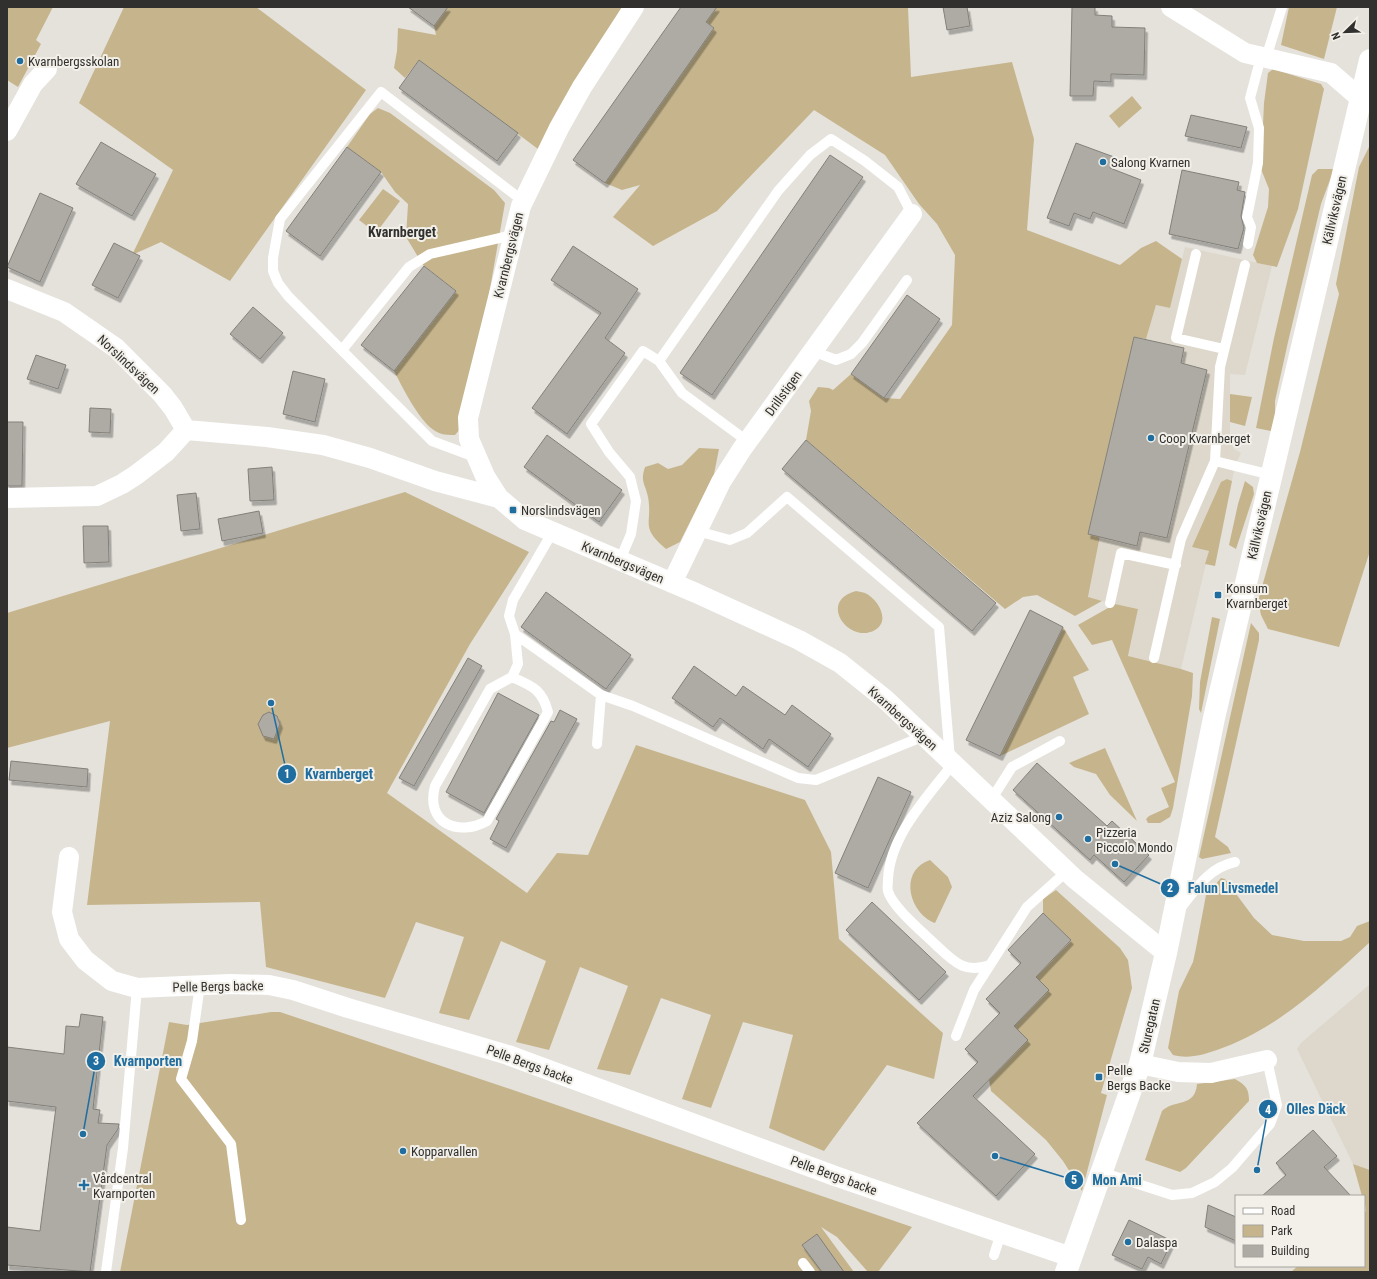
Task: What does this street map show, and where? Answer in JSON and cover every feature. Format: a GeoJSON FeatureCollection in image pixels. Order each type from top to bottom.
{"type":"FeatureCollection","features":[{"type":"Feature","properties":{"kind":"street","name":"Kvarnbergsvägen"},"geometry":{"type":"LineString","coordinates":[[634,7],[582,87],[559,128],[523,201],[513,235],[468,418],[469,439],[475,457],[484,476],[499,498],[525,520],[620,560],[799,640],[840,663],[885,699],[1066,872],[1108,908],[1166,952]]}},
{"type":"Feature","properties":{"kind":"street"},"geometry":{"type":"LineString","coordinates":[[1171,7],[1245,53],[1331,73],[1365,100]]}},
{"type":"Feature","properties":{"kind":"street","name":"Källviksvägen"},"geometry":{"type":"LineString","coordinates":[[1166,952],[1214,718],[1271,475],[1365,100],[1370,60]]}},
{"type":"Feature","properties":{"kind":"street"},"geometry":{"type":"LineString","coordinates":[[7,131],[33,84],[48,69]]}},
{"type":"Feature","properties":{"kind":"street","name":"Drillstigen"},"geometry":{"type":"LineString","coordinates":[[672,583],[721,482],[747,441],[912,214]]}},
{"type":"Feature","properties":{"kind":"street","name":"Norslindsvägen"},"geometry":{"type":"LineString","coordinates":[[7,289],[67,313],[116,348],[162,394],[173,408],[186,430]]}},
{"type":"Feature","properties":{"kind":"street"},"geometry":{"type":"LineString","coordinates":[[7,498],[97,496],[122,484],[136,475],[166,452],[186,430],[267,437],[323,445],[370,458],[435,481],[499,498]]}},
{"type":"Feature","properties":{"kind":"street","name":"Pelle Bergs backe"},"geometry":{"type":"LineString","coordinates":[[70,857],[62,912],[69,938],[85,960],[112,981],[137,988],[230,984],[269,985],[293,990],[348,1008],[508,1055],[828,1173],[1001,1233],[1069,1264]]}},
{"type":"Feature","properties":{"kind":"street","name":"Sturegatan"},"geometry":{"type":"LineString","coordinates":[[1102,1172],[1140,1064],[1166,952]]}},
{"type":"Feature","properties":{"kind":"street"},"geometry":{"type":"LineString","coordinates":[[1140,1064],[1178,1072],[1211,1073],[1267,1060]]}},
{"type":"Feature","properties":{"kind":"street"},"geometry":{"type":"LineString","coordinates":[[1069,1264],[1102,1172]]}},
{"type":"Feature","properties":{"kind":"lane"},"geometry":{"type":"LineString","coordinates":[[1248,244],[1251,227],[1247,217],[1258,163],[1259,128],[1250,98],[1263,57],[1282,7]]}},
{"type":"Feature","properties":{"kind":"lane"},"geometry":{"type":"LineString","coordinates":[[475,457],[432,440],[288,296],[278,283],[273,271],[273,258],[280,219],[381,92],[523,201]]}},
{"type":"Feature","properties":{"kind":"lane"},"geometry":{"type":"LineString","coordinates":[[659,361],[778,191],[810,155],[831,139],[865,161],[898,187],[912,214]]}},
{"type":"Feature","properties":{"kind":"lane"},"geometry":{"type":"LineString","coordinates":[[342,350],[408,267],[430,254],[513,235]]}},
{"type":"Feature","properties":{"kind":"lane"},"geometry":{"type":"LineString","coordinates":[[1196,254],[1176,338],[1224,349]]}},
{"type":"Feature","properties":{"kind":"lane"},"geometry":{"type":"LineString","coordinates":[[1154,658],[1181,539],[1215,461],[1220,367],[1245,265]]}},
{"type":"Feature","properties":{"kind":"lane"},"geometry":{"type":"LineString","coordinates":[[813,351],[836,360],[851,354],[862,343],[906,280]]}},
{"type":"Feature","properties":{"kind":"lane"},"geometry":{"type":"LineString","coordinates":[[620,560],[631,534],[636,501],[630,477],[609,452],[591,424],[643,351],[659,361],[682,393],[747,441]]}},
{"type":"Feature","properties":{"kind":"lane"},"geometry":{"type":"LineString","coordinates":[[1215,461],[1271,475]]}},
{"type":"Feature","properties":{"kind":"lane"},"geometry":{"type":"LineString","coordinates":[[697,531],[730,540],[747,533],[787,497],[939,627],[952,762],[911,817],[889,864],[888,891],[907,917],[952,960],[966,967],[978,969],[990,965]]}},
{"type":"Feature","properties":{"kind":"lane"},"geometry":{"type":"LineString","coordinates":[[512,677],[538,690],[545,702],[548,712],[487,820],[475,828],[451,826],[439,818],[434,807],[432,796],[435,786],[490,689],[512,677],[518,664],[515,634],[509,616],[512,600],[552,532]]}},
{"type":"Feature","properties":{"kind":"lane"},"geometry":{"type":"LineString","coordinates":[[1110,603],[1122,553],[1176,565]]}},
{"type":"Feature","properties":{"kind":"lane"},"geometry":{"type":"LineString","coordinates":[[515,634],[600,695],[633,706],[798,778],[816,780],[924,736]]}},
{"type":"Feature","properties":{"kind":"lane"},"geometry":{"type":"LineString","coordinates":[[597,744],[600,695]]}},
{"type":"Feature","properties":{"kind":"lane"},"geometry":{"type":"LineString","coordinates":[[991,800],[1012,767],[1060,741]]}},
{"type":"Feature","properties":{"kind":"lane"},"geometry":{"type":"LineString","coordinates":[[1172,919],[1205,876],[1223,865],[1236,862]]}},
{"type":"Feature","properties":{"kind":"lane"},"geometry":{"type":"LineString","coordinates":[[956,1036],[974,990],[1026,907],[1066,872]]}},
{"type":"Feature","properties":{"kind":"lane"},"geometry":{"type":"LineString","coordinates":[[200,985],[192,1041],[181,1079],[231,1144],[241,1220]]}},
{"type":"Feature","properties":{"kind":"lane"},"geometry":{"type":"LineString","coordinates":[[106,1272],[123,1148],[137,988]]}},
{"type":"Feature","properties":{"kind":"lane"},"geometry":{"type":"LineString","coordinates":[[1102,1172],[1172,1195],[1192,1193],[1215,1182],[1232,1168],[1270,1124],[1277,1105],[1267,1060]]}},
{"type":"Feature","properties":{"kind":"lane"},"geometry":{"type":"LineString","coordinates":[[994,1255],[1001,1233]]}},
{"type":"Feature","properties":{"kind":"lane"},"geometry":{"type":"LineString","coordinates":[[803,1263],[810,1272]]}},
{"type":"Feature","properties":{"kind":"shaded area"},"geometry":{"type":"Polygon","coordinates":[[[1185,247],[1272,266],[1245,375],[1230,374],[1230,441],[1234,449],[1241,453],[1235,466],[1232,481],[1227,479],[1192,547],[1209,551],[1181,669],[1128,657],[1138,609],[1088,598],[1100,537],[1088,534],[1134,337],[1146,339],[1156,305],[1170,308],[1185,247]]]}},
{"type":"Feature","properties":{"kind":"shaded area"},"geometry":{"type":"Polygon","coordinates":[[[1370,984],[1370,1170],[1353,1164],[1297,1049],[1301,1043],[1370,984]]]}},
{"type":"Feature","properties":{"kind":"green space","name":"Kvarnbergsskolan"},"geometry":{"type":"Polygon","coordinates":[[[7,7],[53,7],[36,40],[41,44],[18,87],[7,80],[7,7]]]}},
{"type":"Feature","properties":{"kind":"green space"},"geometry":{"type":"Polygon","coordinates":[[[124,7],[256,7],[366,90],[230,281],[161,242],[132,255],[173,170],[79,103],[124,7]]]}},
{"type":"Feature","properties":{"kind":"green space"},"geometry":{"type":"Polygon","coordinates":[[[448,7],[622,7],[538,149],[419,60],[405,78],[394,68],[397,51],[398,28],[436,35],[434,26],[448,7]]]}},
{"type":"Feature","properties":{"kind":"green space"},"geometry":{"type":"Polygon","coordinates":[[[717,7],[908,7],[911,77],[1012,62],[1034,139],[1027,230],[1120,265],[1141,248],[1156,241],[1182,259],[1170,308],[1156,305],[1146,339],[1134,337],[1088,534],[1100,536],[1088,597],[1102,601],[1075,616],[1037,595],[1023,597],[1005,609],[806,440],[811,411],[809,401],[818,387],[833,390],[851,374],[884,398],[900,399],[952,325],[955,255],[937,224],[919,204],[885,155],[814,110],[717,211],[653,246],[613,217],[640,185],[622,190],[605,183],[714,28],[706,22],[717,7]]]}},
{"type":"Feature","properties":{"kind":"green space"},"geometry":{"type":"Polygon","coordinates":[[[1289,7],[1337,7],[1324,59],[1281,45],[1289,7]]]}},
{"type":"Feature","properties":{"kind":"green space"},"geometry":{"type":"Polygon","coordinates":[[[1273,69],[1321,84],[1324,89],[1298,209],[1277,267],[1257,263],[1253,255],[1268,207],[1269,189],[1261,169],[1264,103],[1268,73],[1273,69]]]}},
{"type":"Feature","properties":{"kind":"green space"},"geometry":{"type":"Polygon","coordinates":[[[1132,96],[1142,108],[1119,128],[1109,116],[1132,96]]]}},
{"type":"Feature","properties":{"kind":"green space"},"geometry":{"type":"Polygon","coordinates":[[[378,108],[390,113],[494,190],[505,203],[484,323],[461,428],[455,435],[445,435],[439,433],[426,423],[413,406],[394,371],[456,291],[423,265],[406,237],[408,204],[395,192],[381,172],[347,147],[370,114],[378,108]]]}},
{"type":"Feature","properties":{"kind":"green space"},"geometry":{"type":"Polygon","coordinates":[[[1370,145],[1370,551],[1339,647],[1268,629],[1261,615],[1258,601],[1300,452],[1339,294],[1336,284],[1359,167],[1370,145]]]}},
{"type":"Feature","properties":{"kind":"green space"},"geometry":{"type":"Polygon","coordinates":[[[1318,169],[1334,169],[1321,204],[1288,342],[1275,401],[1275,432],[1256,428],[1274,338],[1312,175],[1318,169]]]}},
{"type":"Feature","properties":{"kind":"green space"},"geometry":{"type":"Polygon","coordinates":[[[383,189],[400,201],[376,233],[359,220],[383,189]]]}},
{"type":"Feature","properties":{"kind":"green space"},"geometry":{"type":"Polygon","coordinates":[[[1230,394],[1252,397],[1245,426],[1230,422],[1230,394]]]}},
{"type":"Feature","properties":{"kind":"green space"},"geometry":{"type":"Polygon","coordinates":[[[699,448],[719,449],[714,474],[680,542],[666,549],[652,535],[650,530],[648,497],[643,479],[645,467],[658,463],[668,469],[682,465],[699,448]]]}},
{"type":"Feature","properties":{"kind":"green space"},"geometry":{"type":"Polygon","coordinates":[[[1227,479],[1232,481],[1215,566],[1205,564],[1209,551],[1192,547],[1221,482],[1227,479]]]}},
{"type":"Feature","properties":{"kind":"green space"},"geometry":{"type":"Polygon","coordinates":[[[1245,481],[1253,487],[1254,494],[1236,549],[1229,545],[1238,504],[1245,481]]]}},
{"type":"Feature","properties":{"kind":"green space"},"geometry":{"type":"Polygon","coordinates":[[[405,492],[529,552],[470,644],[387,793],[527,893],[557,853],[588,855],[636,745],[805,800],[831,852],[839,939],[943,1033],[934,1079],[887,1065],[824,1151],[769,1128],[793,1035],[743,1022],[711,1108],[682,1099],[711,1015],[661,998],[630,1075],[597,1069],[628,986],[580,967],[549,1050],[516,1042],[546,961],[501,941],[469,1020],[439,1013],[464,937],[416,922],[385,998],[266,967],[260,902],[87,905],[110,721],[7,748],[7,613],[405,492]]]}},
{"type":"Feature","properties":{"kind":"green space"},"geometry":{"type":"Polygon","coordinates":[[[856,591],[870,596],[881,610],[882,621],[880,626],[875,630],[865,633],[856,632],[847,627],[841,620],[838,612],[839,603],[845,596],[856,591]]]}},
{"type":"Feature","properties":{"kind":"green space"},"geometry":{"type":"Polygon","coordinates":[[[1115,604],[1138,609],[1128,656],[1193,673],[1192,696],[1173,808],[1170,817],[1160,823],[1148,823],[1146,819],[1149,816],[1169,807],[1161,788],[1175,782],[1112,640],[1092,645],[1078,625],[1115,604]]]}},
{"type":"Feature","properties":{"kind":"green space"},"geometry":{"type":"Polygon","coordinates":[[[1212,617],[1220,619],[1201,713],[1199,709],[1200,682],[1212,617]]]}},
{"type":"Feature","properties":{"kind":"green space"},"geometry":{"type":"Polygon","coordinates":[[[1251,623],[1259,633],[1259,640],[1215,837],[1228,847],[1231,853],[1202,859],[1199,857],[1251,623]]]}},
{"type":"Feature","properties":{"kind":"green space"},"geometry":{"type":"Polygon","coordinates":[[[1063,627],[1089,670],[1073,677],[1089,714],[1000,756],[1063,627]]]}},
{"type":"Feature","properties":{"kind":"green space"},"geometry":{"type":"Polygon","coordinates":[[[1105,748],[1137,821],[1110,795],[1096,774],[1074,767],[1069,763],[1105,748]]]}},
{"type":"Feature","properties":{"kind":"green space"},"geometry":{"type":"Polygon","coordinates":[[[930,860],[948,877],[952,887],[935,923],[926,918],[919,910],[914,902],[911,892],[911,882],[914,873],[920,865],[930,860]]]}},
{"type":"Feature","properties":{"kind":"green space"},"geometry":{"type":"Polygon","coordinates":[[[1221,878],[1225,879],[1254,918],[1272,935],[1304,941],[1341,941],[1350,937],[1357,926],[1370,921],[1370,942],[1299,1004],[1260,1030],[1217,1050],[1195,1056],[1173,1055],[1168,1048],[1179,991],[1193,962],[1206,895],[1221,878]]]}},
{"type":"Feature","properties":{"kind":"green space"},"geometry":{"type":"Polygon","coordinates":[[[1056,890],[1120,948],[1128,960],[1132,988],[1101,1093],[1107,1095],[1082,1191],[1063,1161],[1046,1140],[991,1091],[988,1074],[993,1076],[1028,1040],[1014,1026],[1049,990],[1036,977],[1071,941],[1043,913],[1043,899],[1056,890]]]}},
{"type":"Feature","properties":{"kind":"green space","name":"Kopparvallen"},"geometry":{"type":"Polygon","coordinates":[[[271,1012],[280,1012],[513,1090],[912,1227],[878,1272],[868,1272],[837,1237],[821,1227],[854,1272],[120,1272],[169,1022],[187,1025],[271,1012]]]}},
{"type":"Feature","properties":{"kind":"green space"},"geometry":{"type":"Polygon","coordinates":[[[1235,1079],[1242,1083],[1246,1088],[1249,1101],[1186,1168],[1180,1172],[1145,1160],[1162,1111],[1167,1107],[1188,1100],[1192,1097],[1197,1084],[1235,1079]]]}},
{"type":"Feature","properties":{"kind":"green space"},"geometry":{"type":"Polygon","coordinates":[[[1353,1164],[1370,1170],[1370,1272],[1292,1271],[1297,1267],[1365,1267],[1366,1211],[1365,1195],[1362,1195],[1353,1164]]]}},
{"type":"Feature","properties":{"kind":"building"},"geometry":{"type":"Polygon","coordinates":[[[408,7],[448,7],[434,26],[408,7]]]}},
{"type":"Feature","properties":{"kind":"building"},"geometry":{"type":"Polygon","coordinates":[[[681,7],[717,7],[706,22],[714,28],[605,183],[573,160],[681,7]]]}},
{"type":"Feature","properties":{"kind":"building"},"geometry":{"type":"Polygon","coordinates":[[[943,7],[967,7],[970,26],[947,30],[943,7]]]}},
{"type":"Feature","properties":{"kind":"building"},"geometry":{"type":"Polygon","coordinates":[[[1072,7],[1095,7],[1095,15],[1112,16],[1112,27],[1145,28],[1144,75],[1111,74],[1111,82],[1094,81],[1093,96],[1070,96],[1072,7]]]}},
{"type":"Feature","properties":{"kind":"building"},"geometry":{"type":"Polygon","coordinates":[[[419,60],[518,133],[497,161],[399,88],[419,60]]]}},
{"type":"Feature","properties":{"kind":"building"},"geometry":{"type":"Polygon","coordinates":[[[1191,115],[1247,127],[1241,148],[1185,136],[1191,115]]]}},
{"type":"Feature","properties":{"kind":"building"},"geometry":{"type":"Polygon","coordinates":[[[101,142],[156,174],[132,216],[76,184],[101,142]]]}},
{"type":"Feature","properties":{"kind":"building"},"geometry":{"type":"Polygon","coordinates":[[[1076,143],[1114,157],[1110,168],[1141,180],[1124,224],[1093,212],[1090,219],[1074,213],[1069,226],[1047,218],[1076,143]]]}},
{"type":"Feature","properties":{"kind":"building"},"geometry":{"type":"Polygon","coordinates":[[[347,147],[381,172],[320,256],[286,231],[347,147]]]}},
{"type":"Feature","properties":{"kind":"building"},"geometry":{"type":"Polygon","coordinates":[[[830,155],[863,177],[712,395],[680,373],[830,155]]]}},
{"type":"Feature","properties":{"kind":"building"},"geometry":{"type":"Polygon","coordinates":[[[1182,170],[1239,182],[1237,190],[1245,192],[1241,216],[1244,228],[1238,249],[1169,234],[1182,170]]]}},
{"type":"Feature","properties":{"kind":"building"},"geometry":{"type":"Polygon","coordinates":[[[40,193],[73,208],[40,282],[7,267],[40,193]]]}},
{"type":"Feature","properties":{"kind":"building"},"geometry":{"type":"Polygon","coordinates":[[[114,243],[140,256],[118,298],[92,285],[114,243]]]}},
{"type":"Feature","properties":{"kind":"building"},"geometry":{"type":"Polygon","coordinates":[[[573,246],[638,289],[605,338],[625,353],[567,434],[532,408],[601,313],[551,280],[573,246]]]}},
{"type":"Feature","properties":{"kind":"building"},"geometry":{"type":"Polygon","coordinates":[[[424,266],[456,291],[394,371],[361,345],[424,266]]]}},
{"type":"Feature","properties":{"kind":"building"},"geometry":{"type":"Polygon","coordinates":[[[907,295],[940,319],[884,398],[851,374],[907,295]]]}},
{"type":"Feature","properties":{"kind":"building"},"geometry":{"type":"Polygon","coordinates":[[[253,307],[283,333],[260,359],[230,334],[253,307]]]}},
{"type":"Feature","properties":{"kind":"building","name":"Coop Kvarnberget"},"geometry":{"type":"Polygon","coordinates":[[[1134,337],[1184,348],[1181,363],[1207,370],[1167,538],[1140,532],[1137,546],[1088,534],[1134,337]]]}},
{"type":"Feature","properties":{"kind":"building"},"geometry":{"type":"Polygon","coordinates":[[[36,355],[66,365],[58,389],[27,379],[36,355]]]}},
{"type":"Feature","properties":{"kind":"building"},"geometry":{"type":"Polygon","coordinates":[[[293,371],[325,379],[315,422],[283,414],[293,371]]]}},
{"type":"Feature","properties":{"kind":"building"},"geometry":{"type":"Polygon","coordinates":[[[90,408],[111,409],[110,433],[89,432],[90,408]]]}},
{"type":"Feature","properties":{"kind":"building"},"geometry":{"type":"Polygon","coordinates":[[[7,422],[23,422],[22,486],[7,486],[7,422]]]}},
{"type":"Feature","properties":{"kind":"building"},"geometry":{"type":"Polygon","coordinates":[[[547,435],[622,490],[599,522],[524,467],[547,435]]]}},
{"type":"Feature","properties":{"kind":"building"},"geometry":{"type":"Polygon","coordinates":[[[806,440],[996,603],[972,631],[782,469],[806,440]]]}},
{"type":"Feature","properties":{"kind":"building"},"geometry":{"type":"Polygon","coordinates":[[[272,467],[274,500],[250,501],[248,469],[272,467]]]}},
{"type":"Feature","properties":{"kind":"building"},"geometry":{"type":"Polygon","coordinates":[[[196,493],[200,529],[181,531],[177,495],[196,493]]]}},
{"type":"Feature","properties":{"kind":"building"},"geometry":{"type":"Polygon","coordinates":[[[259,511],[263,533],[222,541],[218,519],[259,511]]]}},
{"type":"Feature","properties":{"kind":"building"},"geometry":{"type":"Polygon","coordinates":[[[83,526],[108,526],[109,562],[84,563],[83,526]]]}},
{"type":"Feature","properties":{"kind":"building"},"geometry":{"type":"Polygon","coordinates":[[[546,592],[631,655],[606,689],[521,627],[546,592]]]}},
{"type":"Feature","properties":{"kind":"building"},"geometry":{"type":"Polygon","coordinates":[[[1030,610],[1063,627],[1000,756],[966,740],[1030,610]]]}},
{"type":"Feature","properties":{"kind":"building"},"geometry":{"type":"Polygon","coordinates":[[[468,658],[482,666],[414,786],[399,778],[468,658]]]}},
{"type":"Feature","properties":{"kind":"building"},"geometry":{"type":"Polygon","coordinates":[[[694,666],[736,696],[743,686],[785,715],[792,705],[831,734],[808,767],[769,739],[763,749],[720,718],[713,727],[672,698],[694,666]]]}},
{"type":"Feature","properties":{"kind":"building"},"geometry":{"type":"Polygon","coordinates":[[[498,693],[539,715],[484,813],[446,792],[498,693]]]}},
{"type":"Feature","properties":{"kind":"building"},"geometry":{"type":"Polygon","coordinates":[[[560,710],[577,719],[506,848],[490,839],[499,821],[496,819],[551,721],[554,722],[560,710]]]}},
{"type":"Feature","properties":{"kind":"building"},"geometry":{"type":"Polygon","coordinates":[[[269,712],[277,716],[280,724],[274,739],[263,736],[258,724],[263,715],[269,712]]]}},
{"type":"Feature","properties":{"kind":"building"},"geometry":{"type":"Polygon","coordinates":[[[11,761],[88,769],[87,787],[9,780],[11,761]]]}},
{"type":"Feature","properties":{"kind":"building"},"geometry":{"type":"Polygon","coordinates":[[[1037,763],[1107,826],[1112,821],[1149,855],[1124,882],[1094,855],[1090,860],[1013,790],[1037,763]]]}},
{"type":"Feature","properties":{"kind":"building"},"geometry":{"type":"Polygon","coordinates":[[[878,777],[911,792],[868,888],[835,873],[878,777]]]}},
{"type":"Feature","properties":{"kind":"building"},"geometry":{"type":"Polygon","coordinates":[[[872,902],[946,972],[919,1000],[846,930],[872,902]]]}},
{"type":"Feature","properties":{"kind":"building"},"geometry":{"type":"Polygon","coordinates":[[[1043,913],[1071,940],[1036,977],[1049,990],[1014,1026],[1028,1040],[973,1096],[1035,1154],[996,1196],[917,1123],[978,1062],[965,1049],[1000,1013],[986,999],[1021,963],[1008,950],[1043,913]]]}},
{"type":"Feature","properties":{"kind":"building"},"geometry":{"type":"Polygon","coordinates":[[[81,1014],[103,1017],[93,1109],[100,1110],[98,1123],[119,1124],[118,1129],[107,1145],[90,1272],[7,1265],[7,1227],[40,1231],[56,1107],[7,1101],[7,1047],[64,1054],[66,1026],[79,1027],[81,1014]]]}},
{"type":"Feature","properties":{"kind":"building"},"geometry":{"type":"Polygon","coordinates":[[[1313,1130],[1337,1156],[1324,1167],[1350,1195],[1263,1195],[1286,1175],[1276,1163],[1313,1130]]]}},
{"type":"Feature","properties":{"kind":"building"},"geometry":{"type":"Polygon","coordinates":[[[1208,1205],[1235,1217],[1235,1241],[1205,1227],[1208,1205]]]}},
{"type":"Feature","properties":{"kind":"building"},"geometry":{"type":"Polygon","coordinates":[[[1129,1220],[1172,1241],[1161,1264],[1148,1257],[1142,1269],[1112,1255],[1129,1220]]]}},
{"type":"Feature","properties":{"kind":"building"},"geometry":{"type":"Polygon","coordinates":[[[817,1234],[844,1272],[822,1272],[802,1245],[817,1234]]]}},
{"type":"Feature","properties":{"kind":"place","name":"Kvarnbergsskolan"},"geometry":{"type":"Point","coordinates":[20,61]}},
{"type":"Feature","properties":{"kind":"place","name":"Salong Kvarnen"},"geometry":{"type":"Point","coordinates":[1103,162]}},
{"type":"Feature","properties":{"kind":"place","name":"Coop Kvarnberget"},"geometry":{"type":"Point","coordinates":[1151,438]}},
{"type":"Feature","properties":{"kind":"place","name":"Norslindsvägen"},"geometry":{"type":"Point","coordinates":[513,510]}},
{"type":"Feature","properties":{"kind":"place","name":"Konsum Kvarnberget"},"geometry":{"type":"Point","coordinates":[1218,595]}},
{"type":"Feature","properties":{"kind":"place","name":"Kvarnberget"},"geometry":{"type":"Point","coordinates":[271,703]}},
{"type":"Feature","properties":{"kind":"place","name":"Aziz Salong"},"geometry":{"type":"Point","coordinates":[1059,817]}},
{"type":"Feature","properties":{"kind":"place","name":"Pizzeria Piccolo Mondo"},"geometry":{"type":"Point","coordinates":[1088,839]}},
{"type":"Feature","properties":{"kind":"place","name":"Falun Livsmedel"},"geometry":{"type":"Point","coordinates":[1115,864]}},
{"type":"Feature","properties":{"kind":"place","name":"Pelle Bergs Backe"},"geometry":{"type":"Point","coordinates":[1099,1077]}},
{"type":"Feature","properties":{"kind":"place","name":"Kvarnporten"},"geometry":{"type":"Point","coordinates":[83,1134]}},
{"type":"Feature","properties":{"kind":"place","name":"Kopparvallen"},"geometry":{"type":"Point","coordinates":[403,1151]}},
{"type":"Feature","properties":{"kind":"place","name":"Mon Ami"},"geometry":{"type":"Point","coordinates":[995,1156]}},
{"type":"Feature","properties":{"kind":"place","name":"Olles Däck"},"geometry":{"type":"Point","coordinates":[1257,1170]}},
{"type":"Feature","properties":{"kind":"place","name":"Vårdcentral Kvarnporten"},"geometry":{"type":"Point","coordinates":[84,1185]}},
{"type":"Feature","properties":{"kind":"place","name":"Dalaspa"},"geometry":{"type":"Point","coordinates":[1128,1242]}},
{"type":"Feature","properties":{"kind":"district","name":"Kvarnberget"},"geometry":{"type":"Point","coordinates":[402,232]}}]}
